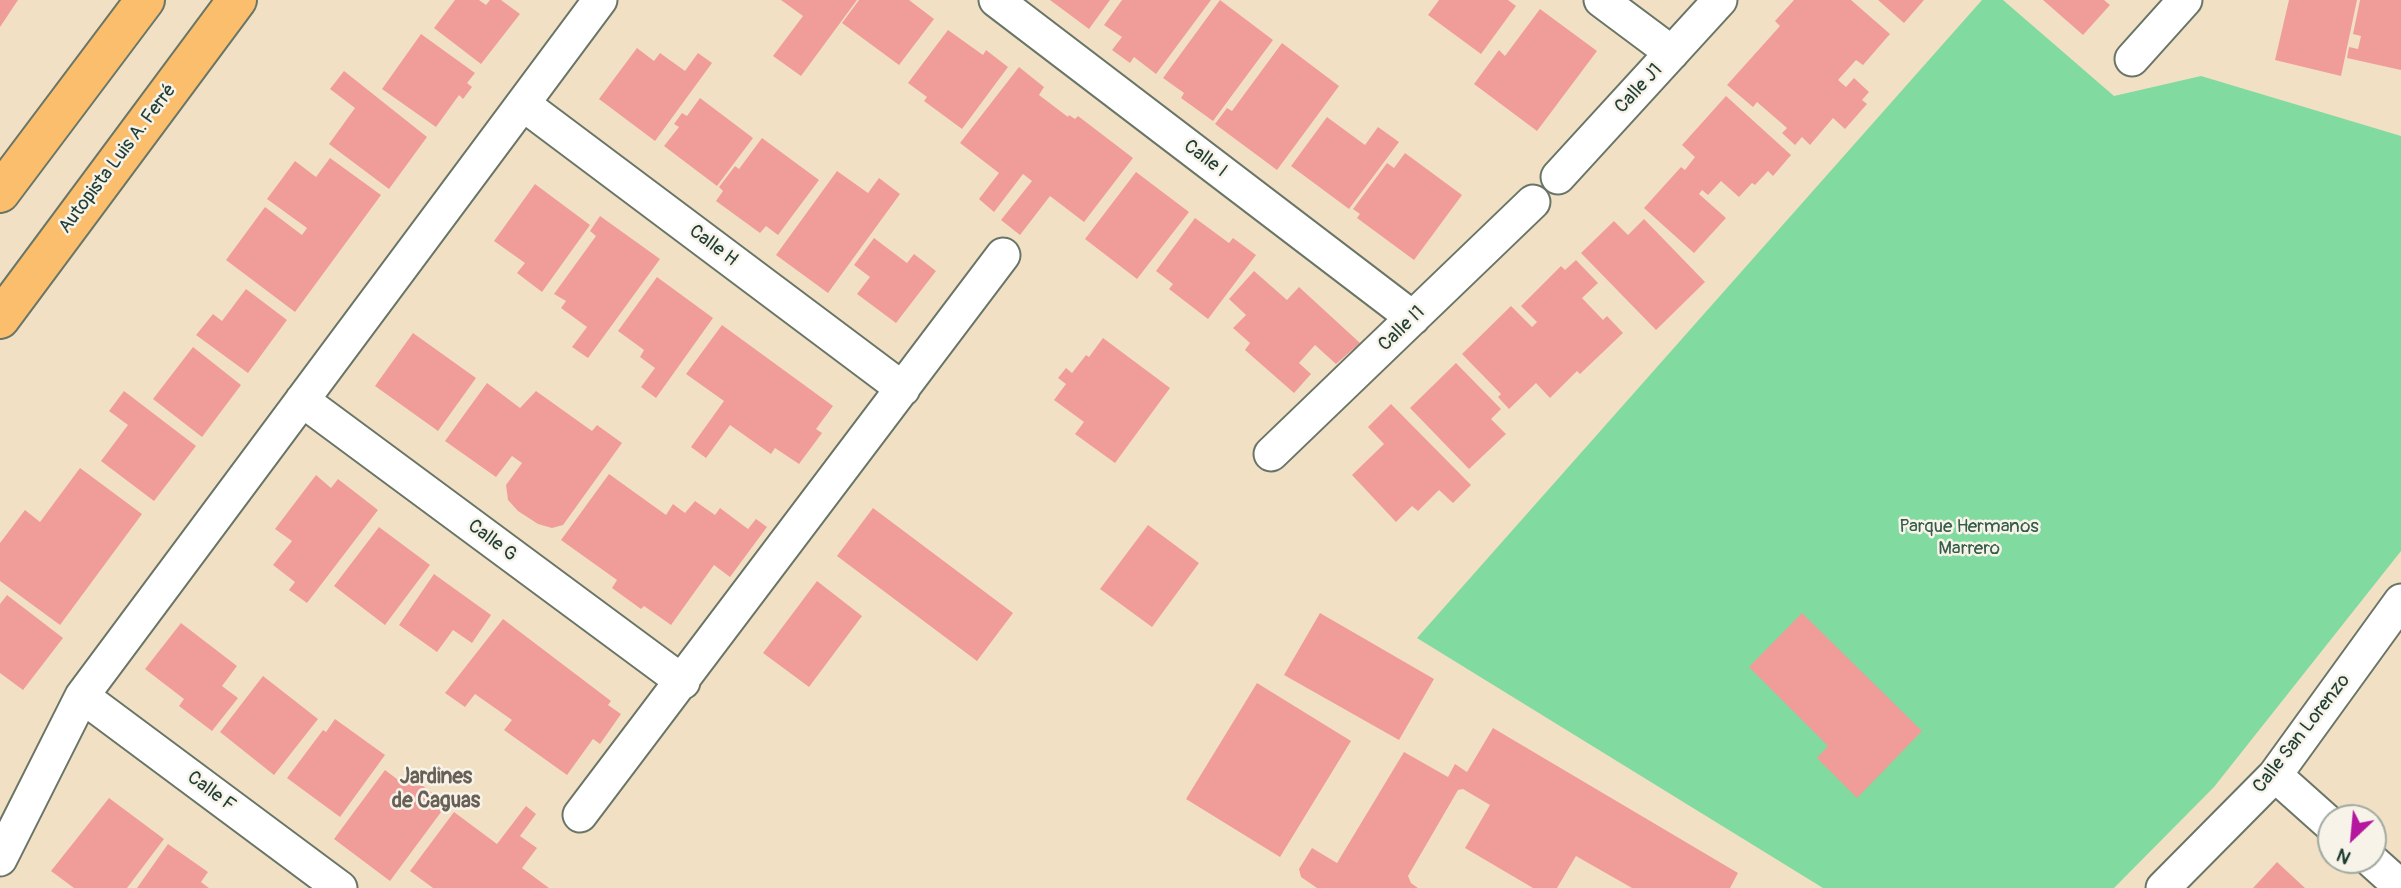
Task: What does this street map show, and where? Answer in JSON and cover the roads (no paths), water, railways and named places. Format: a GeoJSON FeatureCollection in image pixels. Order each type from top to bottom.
{"type":"FeatureCollection","features":[{"type":"Feature","properties":{"kind":"highway"},"geometry":{"type":"LineString","coordinates":[[0,193],[145,0]]}},
{"type":"Feature","properties":{"kind":"highway","name":"Autopista Luis A. Ferré"},"geometry":{"type":"LineString","coordinates":[[0,318],[237,0]]}},
{"type":"Feature","properties":{"kind":"street"},"geometry":{"type":"LineString","coordinates":[[0,859],[82,696],[600,0]]}},
{"type":"Feature","properties":{"kind":"street","name":"Calle I"},"geometry":{"type":"LineString","coordinates":[[996,0],[1413,318]]}},
{"type":"Feature","properties":{"kind":"street"},"geometry":{"type":"LineString","coordinates":[[1601,0],[1672,53]]}},
{"type":"Feature","properties":{"kind":"street","name":"Calle J1"},"geometry":{"type":"LineString","coordinates":[[1558,177],[1720,0]]}},
{"type":"Feature","properties":{"kind":"street"},"geometry":{"type":"LineString","coordinates":[[2132,59],[2185,0]]}},
{"type":"Feature","properties":{"kind":"street","name":"Calle H"},"geometry":{"type":"LineString","coordinates":[[523,104],[903,389]]}},
{"type":"Feature","properties":{"kind":"street","name":"Calle I1"},"geometry":{"type":"LineString","coordinates":[[1270,454],[1533,202]]}},
{"type":"Feature","properties":{"kind":"street"},"geometry":{"type":"LineString","coordinates":[[580,816],[1003,255]]}},
{"type":"Feature","properties":{"kind":"street","name":"Calle G"},"geometry":{"type":"LineString","coordinates":[[302,400],[683,682]]}},
{"type":"Feature","properties":{"kind":"street","name":"Calle San Lorenzo"},"geometry":{"type":"LineString","coordinates":[[2162,888],[2275,775],[2401,601]]}},
{"type":"Feature","properties":{"kind":"street","name":"Calle F"},"geometry":{"type":"LineString","coordinates":[[82,696],[340,888]]}},
{"type":"Feature","properties":{"kind":"street"},"geometry":{"type":"LineString","coordinates":[[2275,775],[2317,812]]}},
{"type":"Feature","properties":{"kind":"street"},"geometry":{"type":"LineString","coordinates":[[2387,874],[2401,887]]}},
{"type":"Feature","properties":{"kind":"district","name":"Jardines de Caguas"},"geometry":{"type":"Point","coordinates":[436,790]}},
{"type":"Feature","properties":{"kind":"park label","name":"Parque Hermanos Marrero"},"geometry":{"type":"Point","coordinates":[1969,538]}}]}
